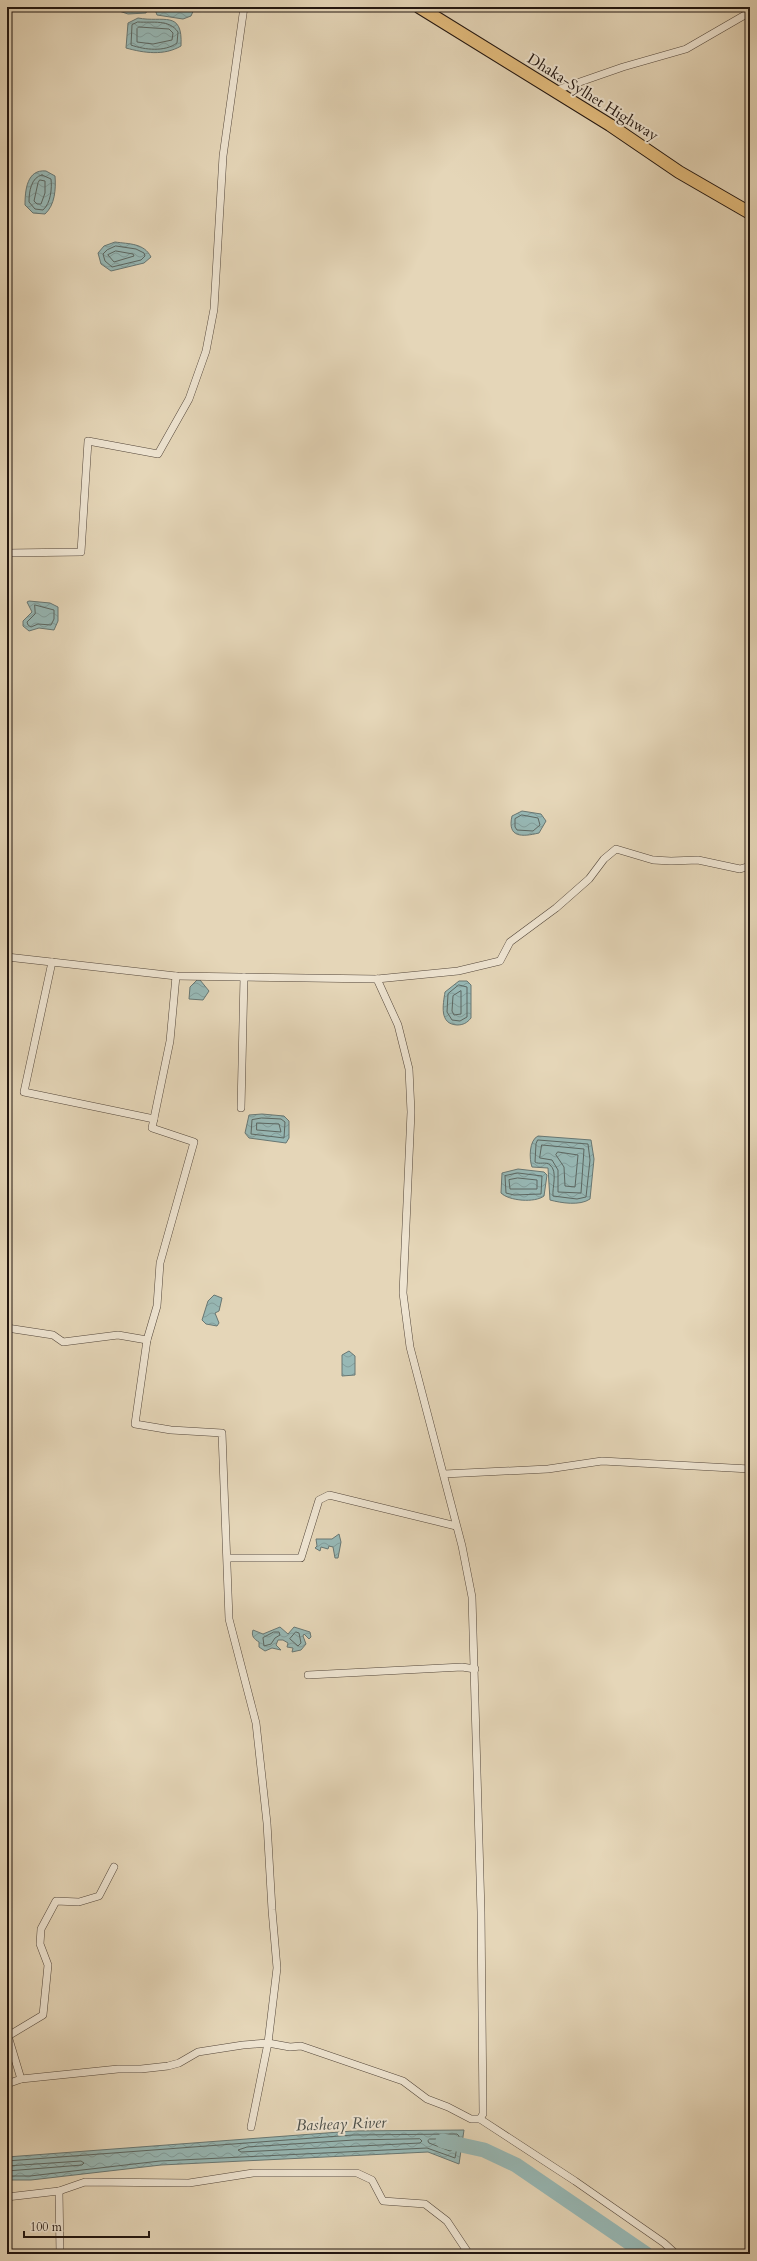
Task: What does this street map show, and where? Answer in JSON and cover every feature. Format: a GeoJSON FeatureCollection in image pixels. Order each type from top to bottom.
{"type":"FeatureCollection","features":[{"type":"Feature","properties":{"kind":"highway","name":"Dhaka-Sylhet Highway"},"geometry":{"type":"LineString","coordinates":[[419,7],[610,126],[680,172],[750,213]]}},
{"type":"Feature","properties":{"kind":"street"},"geometry":{"type":"LineString","coordinates":[[7,553],[81,552],[88,441],[158,454],[189,399],[206,351],[214,310],[223,156],[244,7]]}},
{"type":"Feature","properties":{"kind":"street"},"geometry":{"type":"LineString","coordinates":[[554,91],[622,67],[686,49],[750,12]]}},
{"type":"Feature","properties":{"kind":"street"},"geometry":{"type":"LineString","coordinates":[[7,957],[176,976],[377,979],[458,971],[500,961],[510,942],[556,908],[589,879],[604,859],[616,849],[653,860],[698,860],[740,869],[750,866]]}},
{"type":"Feature","properties":{"kind":"street"},"geometry":{"type":"LineString","coordinates":[[52,962],[24,1092],[154,1119]]}},
{"type":"Feature","properties":{"kind":"street"},"geometry":{"type":"LineString","coordinates":[[176,976],[170,1040],[152,1128],[194,1142],[160,1263],[156,1306],[146,1340],[135,1424],[171,1430],[222,1432],[228,1558],[229,1619],[256,1723],[268,1823],[277,1968],[268,2043],[251,2127]]}},
{"type":"Feature","properties":{"kind":"street"},"geometry":{"type":"LineString","coordinates":[[241,1108],[244,977]]}},
{"type":"Feature","properties":{"kind":"street"},"geometry":{"type":"LineString","coordinates":[[377,979],[398,1025],[409,1069],[411,1112],[403,1293],[410,1347],[444,1474],[472,1597],[481,1928],[483,2114],[480,2119]]}},
{"type":"Feature","properties":{"kind":"street"},"geometry":{"type":"LineString","coordinates":[[7,1328],[53,1335],[63,1342],[118,1335],[146,1340]]}},
{"type":"Feature","properties":{"kind":"street"},"geometry":{"type":"LineString","coordinates":[[444,1474],[548,1469],[602,1461],[750,1470]]}},
{"type":"Feature","properties":{"kind":"street"},"geometry":{"type":"LineString","coordinates":[[228,1558],[301,1558],[319,1500],[329,1496],[456,1526]]}},
{"type":"Feature","properties":{"kind":"street"},"geometry":{"type":"LineString","coordinates":[[308,1675],[462,1667],[475,1669]]}},
{"type":"Feature","properties":{"kind":"street"},"geometry":{"type":"LineString","coordinates":[[21,2079],[8,2036],[43,2015],[48,1965],[40,1944],[41,1929],[56,1901],[79,1902],[99,1896],[114,1867]]}},
{"type":"Feature","properties":{"kind":"street"},"geometry":{"type":"LineString","coordinates":[[7,2084],[21,2079],[118,2068],[141,2069],[168,2066],[179,2063],[198,2052],[268,2043],[290,2047],[301,2046],[361,2068],[403,2081],[427,2099],[448,2107],[471,2119],[480,2119],[575,2181],[664,2243],[676,2254]]}},
{"type":"Feature","properties":{"kind":"street"},"geometry":{"type":"LineString","coordinates":[[7,2197],[59,2191],[85,2182],[189,2183],[253,2172],[357,2173],[372,2180],[383,2201],[425,2204],[447,2221],[469,2254]]}},
{"type":"Feature","properties":{"kind":"street"},"geometry":{"type":"LineString","coordinates":[[59,2191],[60,2254]]}},
{"type":"Feature","properties":{"kind":"water"},"geometry":{"type":"Polygon","coordinates":[[[117,7],[148,7],[146,13],[128,14],[119,11],[117,7]]]}},
{"type":"Feature","properties":{"kind":"water"},"geometry":{"type":"Polygon","coordinates":[[[154,7],[195,7],[191,16],[183,19],[157,15],[154,7]]]}},
{"type":"Feature","properties":{"kind":"water"},"geometry":{"type":"Polygon","coordinates":[[[138,18],[163,19],[175,22],[179,27],[181,34],[181,46],[168,51],[154,53],[126,48],[128,23],[138,18]]]}},
{"type":"Feature","properties":{"kind":"water"},"geometry":{"type":"Polygon","coordinates":[[[46,171],[55,176],[53,201],[45,214],[33,213],[25,205],[28,182],[35,173],[46,171]]]}},
{"type":"Feature","properties":{"kind":"water"},"geometry":{"type":"Polygon","coordinates":[[[115,242],[136,245],[148,252],[151,257],[144,263],[111,271],[101,264],[98,253],[104,246],[115,242]]]}},
{"type":"Feature","properties":{"kind":"water"},"geometry":{"type":"Polygon","coordinates":[[[27,602],[50,603],[58,607],[58,621],[54,630],[39,628],[29,631],[23,626],[23,621],[32,612],[27,602]]]}},
{"type":"Feature","properties":{"kind":"water"},"geometry":{"type":"Polygon","coordinates":[[[522,811],[541,814],[546,821],[539,833],[522,835],[514,832],[511,823],[512,816],[522,811]]]}},
{"type":"Feature","properties":{"kind":"water"},"geometry":{"type":"Polygon","coordinates":[[[197,980],[200,980],[209,991],[203,1000],[189,999],[190,987],[197,980]]]}},
{"type":"Feature","properties":{"kind":"water"},"geometry":{"type":"Polygon","coordinates":[[[459,981],[467,981],[471,985],[471,1018],[461,1025],[457,1025],[451,1024],[447,1021],[443,1008],[445,992],[459,981]]]}},
{"type":"Feature","properties":{"kind":"water"},"geometry":{"type":"Polygon","coordinates":[[[262,1114],[284,1116],[289,1121],[289,1138],[286,1143],[249,1138],[245,1133],[249,1115],[262,1114]]]}},
{"type":"Feature","properties":{"kind":"water"},"geometry":{"type":"Polygon","coordinates":[[[538,1136],[591,1140],[594,1159],[590,1199],[581,1203],[565,1203],[550,1200],[548,1168],[532,1167],[531,1164],[531,1145],[538,1136]]]}},
{"type":"Feature","properties":{"kind":"water"},"geometry":{"type":"Polygon","coordinates":[[[518,1169],[544,1172],[547,1175],[544,1196],[535,1200],[522,1200],[510,1198],[501,1193],[502,1173],[518,1169]]]}},
{"type":"Feature","properties":{"kind":"water"},"geometry":{"type":"Polygon","coordinates":[[[214,1295],[222,1298],[219,1311],[215,1313],[219,1323],[217,1326],[206,1324],[202,1320],[208,1301],[214,1295]]]}},
{"type":"Feature","properties":{"kind":"water"},"geometry":{"type":"Polygon","coordinates":[[[349,1351],[355,1356],[355,1375],[342,1376],[342,1355],[349,1351]]]}},
{"type":"Feature","properties":{"kind":"water"},"geometry":{"type":"Polygon","coordinates":[[[339,1534],[341,1542],[338,1558],[335,1558],[333,1547],[329,1546],[328,1549],[321,1547],[320,1551],[315,1548],[317,1546],[316,1539],[332,1539],[339,1534]]]}},
{"type":"Feature","properties":{"kind":"water"},"geometry":{"type":"Polygon","coordinates":[[[280,1627],[288,1634],[294,1627],[310,1632],[311,1637],[309,1639],[304,1634],[303,1636],[306,1644],[301,1650],[292,1652],[293,1648],[287,1647],[288,1643],[283,1640],[278,1640],[276,1645],[281,1650],[272,1648],[265,1651],[259,1647],[259,1642],[253,1636],[253,1630],[263,1634],[280,1627]]]}},
{"type":"Feature","properties":{"kind":"water"},"geometry":{"type":"Polygon","coordinates":[[[464,2130],[459,2164],[428,2152],[161,2165],[31,2180],[7,2180],[7,2157],[353,2131],[464,2130]]]}},
{"type":"Feature","properties":{"kind":"waterway","name":"Basheay River"},"geometry":{"type":"LineString","coordinates":[[443,2141],[484,2150],[516,2165],[646,2254]]}}]}
